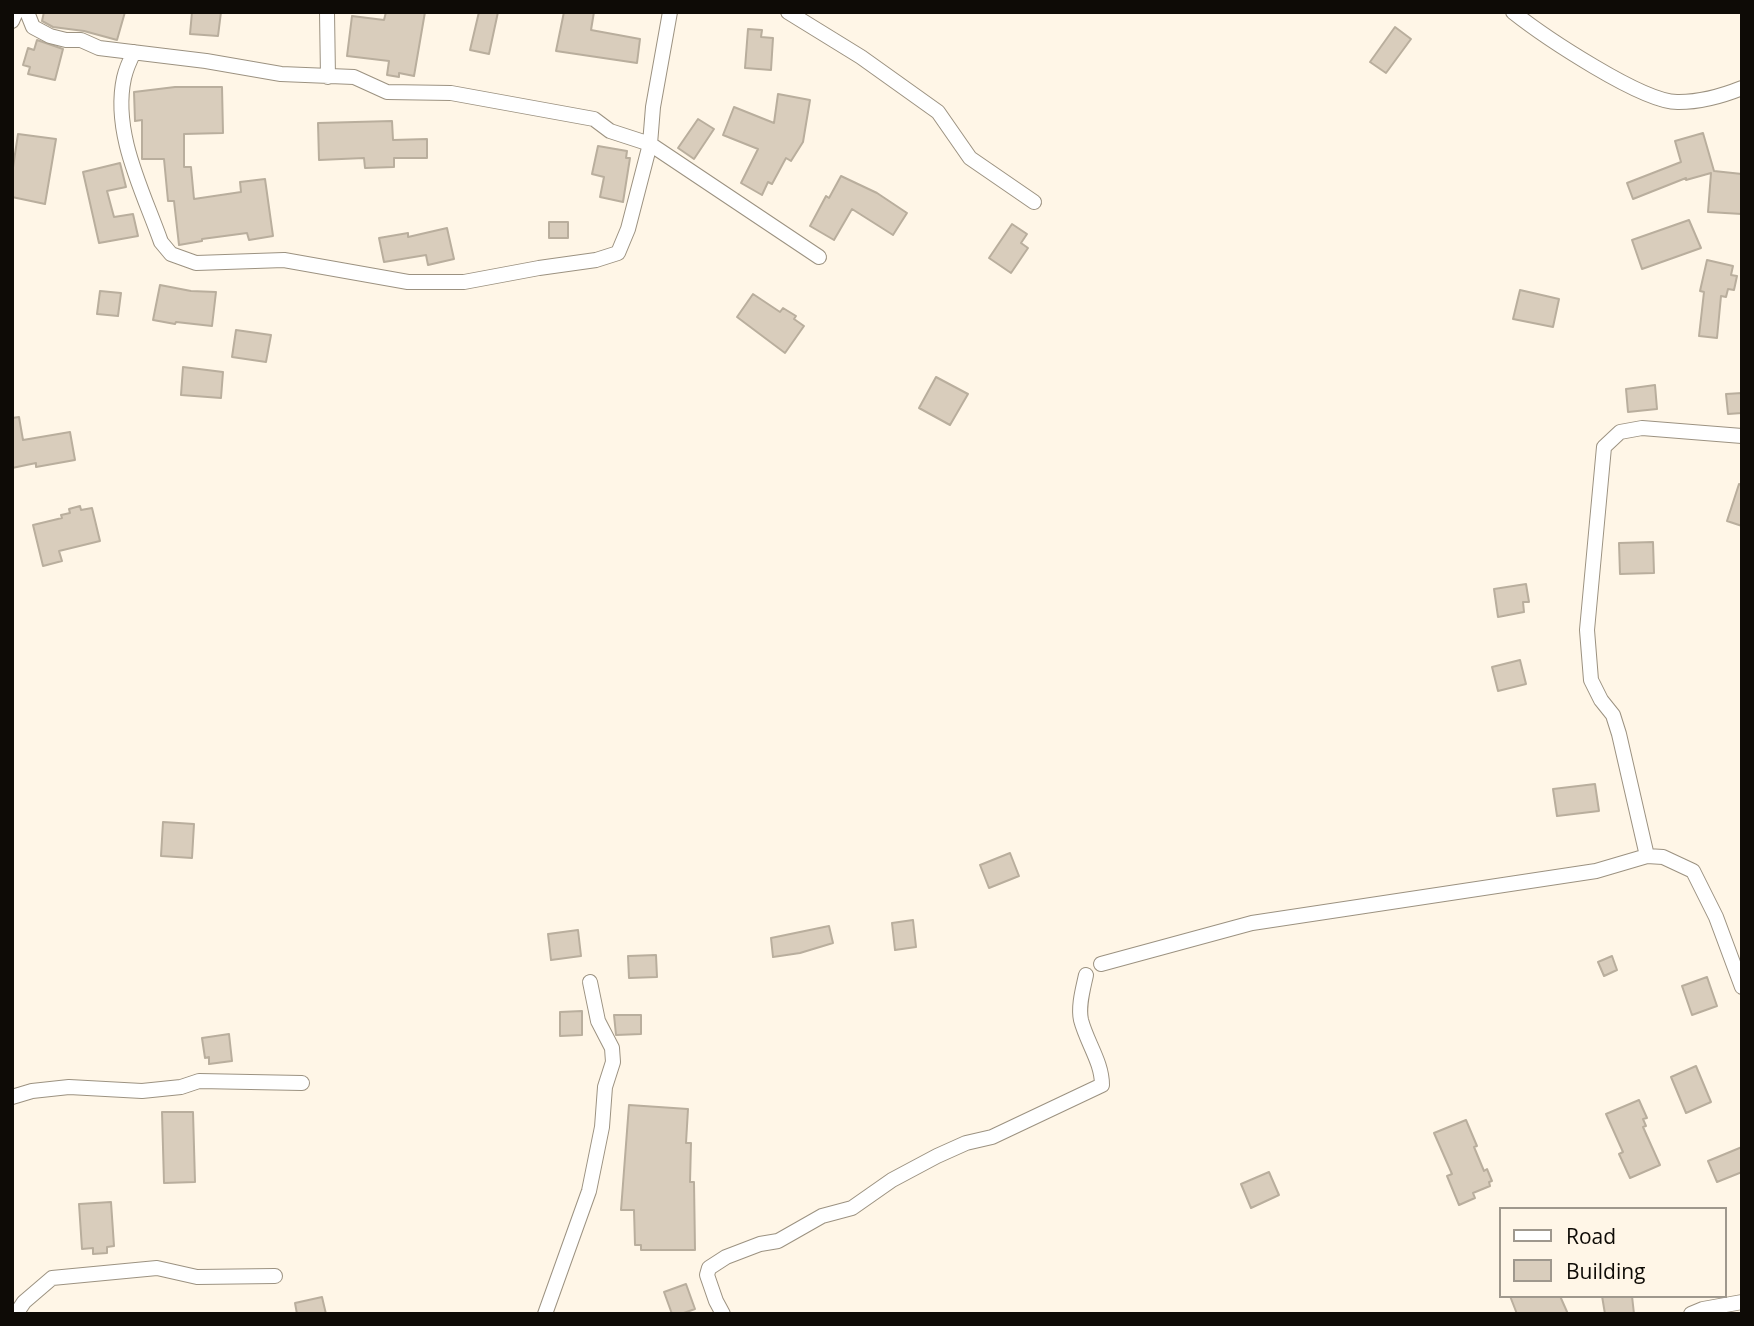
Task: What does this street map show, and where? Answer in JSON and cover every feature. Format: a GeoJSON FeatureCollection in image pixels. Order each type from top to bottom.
{"type":"FeatureCollection","features":[{"type":"Feature","properties":{"kind":"street"},"geometry":{"type":"LineString","coordinates":[[12,21],[16,12]]}},
{"type":"Feature","properties":{"kind":"street"},"geometry":{"type":"LineString","coordinates":[[27,12],[33,27],[50,36],[81,40],[99,48],[206,61],[281,74],[354,77],[387,92],[451,93],[594,119],[610,131],[650,144],[819,257]]}},
{"type":"Feature","properties":{"kind":"street"},"geometry":{"type":"LineString","coordinates":[[327,12],[328,77]]}},
{"type":"Feature","properties":{"kind":"street"},"geometry":{"type":"LineString","coordinates":[[134,52],[124,77],[122,129],[161,242],[171,254],[196,263],[284,260],[408,282],[464,282],[596,260],[618,253],[628,229],[650,144],[653,107],[670,12]]}},
{"type":"Feature","properties":{"kind":"street"},"geometry":{"type":"LineString","coordinates":[[788,12],[861,57],[938,112],[970,158],[1034,202]]}},
{"type":"Feature","properties":{"kind":"street"},"geometry":{"type":"LineString","coordinates":[[1513,12],[1592,64],[1650,96],[1676,103],[1723,95],[1742,88]]}},
{"type":"Feature","properties":{"kind":"street"},"geometry":{"type":"LineString","coordinates":[[1647,856],[1613,715],[1601,700],[1591,680],[1587,630],[1604,447],[1620,432],[1642,428],[1742,436]]}},
{"type":"Feature","properties":{"kind":"street"},"geometry":{"type":"LineString","coordinates":[[1101,964],[1252,923],[1596,871],[1647,856],[1662,857],[1693,871],[1716,917],[1742,987]]}},
{"type":"Feature","properties":{"kind":"street"},"geometry":{"type":"LineString","coordinates":[[723,1314],[707,1275],[709,1268],[726,1256],[760,1244],[778,1241],[822,1216],[852,1208],[892,1180],[937,1156],[966,1143],[992,1137],[1102,1085],[1102,1072],[1080,1018],[1086,975]]}},
{"type":"Feature","properties":{"kind":"street"},"geometry":{"type":"LineString","coordinates":[[545,1314],[589,1191],[602,1127],[605,1087],[613,1062],[612,1048],[597,1021],[590,982]]}},
{"type":"Feature","properties":{"kind":"street"},"geometry":{"type":"LineString","coordinates":[[12,1097],[32,1091],[69,1087],[114,1091],[181,1087],[199,1081],[302,1083]]}},
{"type":"Feature","properties":{"kind":"street"},"geometry":{"type":"LineString","coordinates":[[16,1314],[24,1302],[52,1278],[157,1268],[197,1277],[275,1276]]}},
{"type":"Feature","properties":{"kind":"street"},"geometry":{"type":"LineString","coordinates":[[1691,1314],[1703,1309],[1742,1302]]}},
{"type":"Feature","properties":{"kind":"building"},"geometry":{"type":"Polygon","coordinates":[[[44,12],[125,12],[117,40],[84,31],[53,27],[42,21],[44,12]]]}},
{"type":"Feature","properties":{"kind":"building"},"geometry":{"type":"Polygon","coordinates":[[[192,12],[221,12],[218,36],[190,34],[192,12]]]}},
{"type":"Feature","properties":{"kind":"building"},"geometry":{"type":"Polygon","coordinates":[[[386,12],[425,12],[414,76],[399,73],[399,77],[387,75],[389,61],[347,56],[352,16],[384,20],[386,12]]]}},
{"type":"Feature","properties":{"kind":"building"},"geometry":{"type":"Polygon","coordinates":[[[479,12],[498,12],[489,54],[470,50],[479,12]]]}},
{"type":"Feature","properties":{"kind":"building"},"geometry":{"type":"Polygon","coordinates":[[[564,12],[594,12],[591,30],[640,39],[637,63],[556,51],[564,12]]]}},
{"type":"Feature","properties":{"kind":"building"},"geometry":{"type":"Polygon","coordinates":[[[1395,27],[1411,39],[1386,73],[1370,62],[1395,27]]]}},
{"type":"Feature","properties":{"kind":"building"},"geometry":{"type":"Polygon","coordinates":[[[748,29],[762,30],[761,37],[773,38],[771,70],[745,68],[748,29]]]}},
{"type":"Feature","properties":{"kind":"building"},"geometry":{"type":"Polygon","coordinates":[[[37,40],[63,49],[55,80],[28,74],[30,67],[23,65],[28,48],[34,50],[37,40]]]}},
{"type":"Feature","properties":{"kind":"building"},"geometry":{"type":"Polygon","coordinates":[[[175,87],[222,87],[223,133],[184,134],[184,167],[191,167],[194,199],[241,192],[240,182],[265,179],[273,236],[249,240],[247,233],[179,245],[174,201],[168,201],[164,159],[142,159],[142,120],[135,121],[134,92],[175,87]]]}},
{"type":"Feature","properties":{"kind":"building"},"geometry":{"type":"Polygon","coordinates":[[[778,94],[810,100],[803,142],[791,161],[786,158],[772,184],[768,182],[762,195],[741,183],[758,149],[723,135],[734,107],[774,123],[778,94]]]}},
{"type":"Feature","properties":{"kind":"building"},"geometry":{"type":"Polygon","coordinates":[[[698,119],[714,129],[694,159],[678,148],[698,119]]]}},
{"type":"Feature","properties":{"kind":"building"},"geometry":{"type":"Polygon","coordinates":[[[392,121],[393,140],[427,139],[427,158],[394,158],[394,167],[365,168],[364,158],[319,160],[318,123],[392,121]]]}},
{"type":"Feature","properties":{"kind":"building"},"geometry":{"type":"Polygon","coordinates":[[[1703,133],[1714,171],[1742,174],[1742,214],[1708,212],[1711,173],[1686,178],[1633,199],[1627,183],[1681,162],[1675,141],[1703,133]]]}},
{"type":"Feature","properties":{"kind":"building"},"geometry":{"type":"Polygon","coordinates":[[[18,134],[56,139],[45,204],[12,197],[12,174],[18,134]]]}},
{"type":"Feature","properties":{"kind":"building"},"geometry":{"type":"Polygon","coordinates":[[[598,146],[627,151],[626,158],[630,158],[623,202],[600,197],[604,177],[592,174],[598,146]]]}},
{"type":"Feature","properties":{"kind":"building"},"geometry":{"type":"Polygon","coordinates":[[[120,163],[126,187],[107,191],[114,217],[133,214],[138,236],[99,243],[83,172],[120,163]]]}},
{"type":"Feature","properties":{"kind":"building"},"geometry":{"type":"Polygon","coordinates":[[[841,176],[877,193],[907,213],[893,235],[852,209],[834,240],[810,226],[826,196],[829,198],[841,176]]]}},
{"type":"Feature","properties":{"kind":"building"},"geometry":{"type":"Polygon","coordinates":[[[1689,220],[1701,248],[1642,269],[1632,240],[1689,220]]]}},
{"type":"Feature","properties":{"kind":"building"},"geometry":{"type":"Polygon","coordinates":[[[549,222],[568,222],[568,238],[549,238],[549,222]]]}},
{"type":"Feature","properties":{"kind":"building"},"geometry":{"type":"Polygon","coordinates":[[[1012,224],[1027,234],[1021,243],[1028,248],[1011,273],[989,258],[1012,224]]]}},
{"type":"Feature","properties":{"kind":"building"},"geometry":{"type":"Polygon","coordinates":[[[447,228],[454,259],[428,265],[426,255],[384,262],[379,238],[408,233],[408,237],[447,228]]]}},
{"type":"Feature","properties":{"kind":"building"},"geometry":{"type":"Polygon","coordinates":[[[1707,260],[1733,266],[1731,275],[1737,276],[1734,290],[1728,289],[1726,297],[1721,296],[1717,338],[1699,336],[1704,292],[1700,291],[1707,260]]]}},
{"type":"Feature","properties":{"kind":"building"},"geometry":{"type":"Polygon","coordinates":[[[160,285],[191,291],[216,292],[212,326],[153,320],[160,285]]]}},
{"type":"Feature","properties":{"kind":"building"},"geometry":{"type":"Polygon","coordinates":[[[1520,290],[1559,299],[1553,327],[1513,319],[1520,290]]]}},
{"type":"Feature","properties":{"kind":"building"},"geometry":{"type":"Polygon","coordinates":[[[100,291],[121,293],[118,316],[97,314],[100,291]]]}},
{"type":"Feature","properties":{"kind":"building"},"geometry":{"type":"Polygon","coordinates":[[[753,294],[780,312],[783,308],[796,316],[794,319],[804,326],[785,353],[737,317],[753,294]]]}},
{"type":"Feature","properties":{"kind":"building"},"geometry":{"type":"Polygon","coordinates":[[[236,330],[271,335],[266,362],[232,357],[236,330]]]}},
{"type":"Feature","properties":{"kind":"building"},"geometry":{"type":"Polygon","coordinates":[[[183,367],[223,372],[221,398],[181,395],[183,367]]]}},
{"type":"Feature","properties":{"kind":"building"},"geometry":{"type":"Polygon","coordinates":[[[936,377],[968,394],[950,425],[919,408],[936,377]]]}},
{"type":"Feature","properties":{"kind":"building"},"geometry":{"type":"Polygon","coordinates":[[[1655,385],[1657,409],[1628,412],[1626,389],[1655,385]]]}},
{"type":"Feature","properties":{"kind":"building"},"geometry":{"type":"Polygon","coordinates":[[[1742,393],[1742,413],[1728,414],[1726,394],[1742,393]]]}},
{"type":"Feature","properties":{"kind":"building"},"geometry":{"type":"Polygon","coordinates":[[[19,417],[23,440],[70,432],[75,460],[12,468],[12,418],[19,417]]]}},
{"type":"Feature","properties":{"kind":"building"},"geometry":{"type":"Polygon","coordinates":[[[1739,484],[1742,485],[1742,526],[1727,521],[1739,484]]]}},
{"type":"Feature","properties":{"kind":"building"},"geometry":{"type":"Polygon","coordinates":[[[80,506],[81,510],[92,508],[100,541],[59,551],[62,561],[43,566],[33,525],[62,518],[61,515],[70,513],[69,509],[80,506]]]}},
{"type":"Feature","properties":{"kind":"building"},"geometry":{"type":"Polygon","coordinates":[[[1653,542],[1654,573],[1620,574],[1619,543],[1653,542]]]}},
{"type":"Feature","properties":{"kind":"building"},"geometry":{"type":"Polygon","coordinates":[[[1526,584],[1529,602],[1523,602],[1524,612],[1498,617],[1494,589],[1526,584]]]}},
{"type":"Feature","properties":{"kind":"building"},"geometry":{"type":"Polygon","coordinates":[[[1520,660],[1526,684],[1498,691],[1492,667],[1520,660]]]}},
{"type":"Feature","properties":{"kind":"building"},"geometry":{"type":"Polygon","coordinates":[[[1595,784],[1599,811],[1557,816],[1553,789],[1595,784]]]}},
{"type":"Feature","properties":{"kind":"building"},"geometry":{"type":"Polygon","coordinates":[[[163,822],[194,824],[192,858],[161,856],[163,822]]]}},
{"type":"Feature","properties":{"kind":"building"},"geometry":{"type":"Polygon","coordinates":[[[1010,853],[1019,876],[989,888],[980,865],[1010,853]]]}},
{"type":"Feature","properties":{"kind":"building"},"geometry":{"type":"Polygon","coordinates":[[[913,920],[916,947],[895,950],[892,923],[913,920]]]}},
{"type":"Feature","properties":{"kind":"building"},"geometry":{"type":"Polygon","coordinates":[[[829,926],[833,943],[800,953],[773,957],[771,938],[829,926]]]}},
{"type":"Feature","properties":{"kind":"building"},"geometry":{"type":"Polygon","coordinates":[[[578,930],[581,956],[551,960],[548,934],[578,930]]]}},
{"type":"Feature","properties":{"kind":"building"},"geometry":{"type":"Polygon","coordinates":[[[656,955],[657,977],[629,978],[628,956],[656,955]]]}},
{"type":"Feature","properties":{"kind":"building"},"geometry":{"type":"Polygon","coordinates":[[[1612,956],[1617,970],[1604,976],[1598,962],[1612,956]]]}},
{"type":"Feature","properties":{"kind":"building"},"geometry":{"type":"Polygon","coordinates":[[[1707,977],[1717,1006],[1692,1015],[1682,986],[1707,977]]]}},
{"type":"Feature","properties":{"kind":"building"},"geometry":{"type":"Polygon","coordinates":[[[582,1011],[582,1035],[560,1036],[560,1012],[582,1011]]]}},
{"type":"Feature","properties":{"kind":"building"},"geometry":{"type":"Polygon","coordinates":[[[614,1015],[641,1015],[641,1034],[616,1035],[614,1015]]]}},
{"type":"Feature","properties":{"kind":"building"},"geometry":{"type":"Polygon","coordinates":[[[229,1034],[232,1061],[209,1064],[209,1057],[205,1058],[202,1038],[229,1034]]]}},
{"type":"Feature","properties":{"kind":"building"},"geometry":{"type":"Polygon","coordinates":[[[1696,1066],[1711,1102],[1686,1113],[1671,1077],[1696,1066]]]}},
{"type":"Feature","properties":{"kind":"building"},"geometry":{"type":"Polygon","coordinates":[[[1639,1100],[1647,1118],[1643,1119],[1646,1126],[1643,1127],[1660,1165],[1630,1178],[1619,1154],[1623,1152],[1606,1114],[1639,1100]]]}},
{"type":"Feature","properties":{"kind":"building"},"geometry":{"type":"Polygon","coordinates":[[[629,1105],[688,1109],[686,1143],[691,1143],[690,1182],[694,1182],[695,1250],[641,1250],[641,1245],[635,1245],[634,1210],[621,1210],[629,1105]]]}},
{"type":"Feature","properties":{"kind":"building"},"geometry":{"type":"Polygon","coordinates":[[[162,1112],[193,1112],[195,1182],[164,1183],[162,1112]]]}},
{"type":"Feature","properties":{"kind":"building"},"geometry":{"type":"Polygon","coordinates":[[[1466,1120],[1484,1171],[1487,1169],[1492,1181],[1489,1182],[1490,1186],[1473,1193],[1475,1198],[1459,1205],[1447,1176],[1452,1174],[1434,1133],[1466,1120]]]}},
{"type":"Feature","properties":{"kind":"building"},"geometry":{"type":"Polygon","coordinates":[[[1742,1147],[1742,1172],[1717,1182],[1708,1161],[1742,1147]]]}},
{"type":"Feature","properties":{"kind":"building"},"geometry":{"type":"Polygon","coordinates":[[[1269,1172],[1279,1195],[1251,1208],[1241,1184],[1269,1172]]]}},
{"type":"Feature","properties":{"kind":"building"},"geometry":{"type":"Polygon","coordinates":[[[111,1202],[114,1246],[107,1247],[107,1253],[93,1254],[93,1248],[82,1249],[79,1204],[111,1202]]]}},
{"type":"Feature","properties":{"kind":"building"},"geometry":{"type":"Polygon","coordinates":[[[686,1284],[695,1309],[672,1314],[664,1292],[686,1284]]]}},
{"type":"Feature","properties":{"kind":"building"},"geometry":{"type":"Polygon","coordinates":[[[322,1297],[326,1314],[297,1314],[295,1303],[322,1297]]]}},
{"type":"Feature","properties":{"kind":"building"},"geometry":{"type":"Polygon","coordinates":[[[1511,1298],[1561,1298],[1568,1314],[1517,1314],[1511,1298]]]}},
{"type":"Feature","properties":{"kind":"building"},"geometry":{"type":"Polygon","coordinates":[[[1602,1298],[1632,1298],[1634,1314],[1605,1314],[1602,1298]]]}}]}
